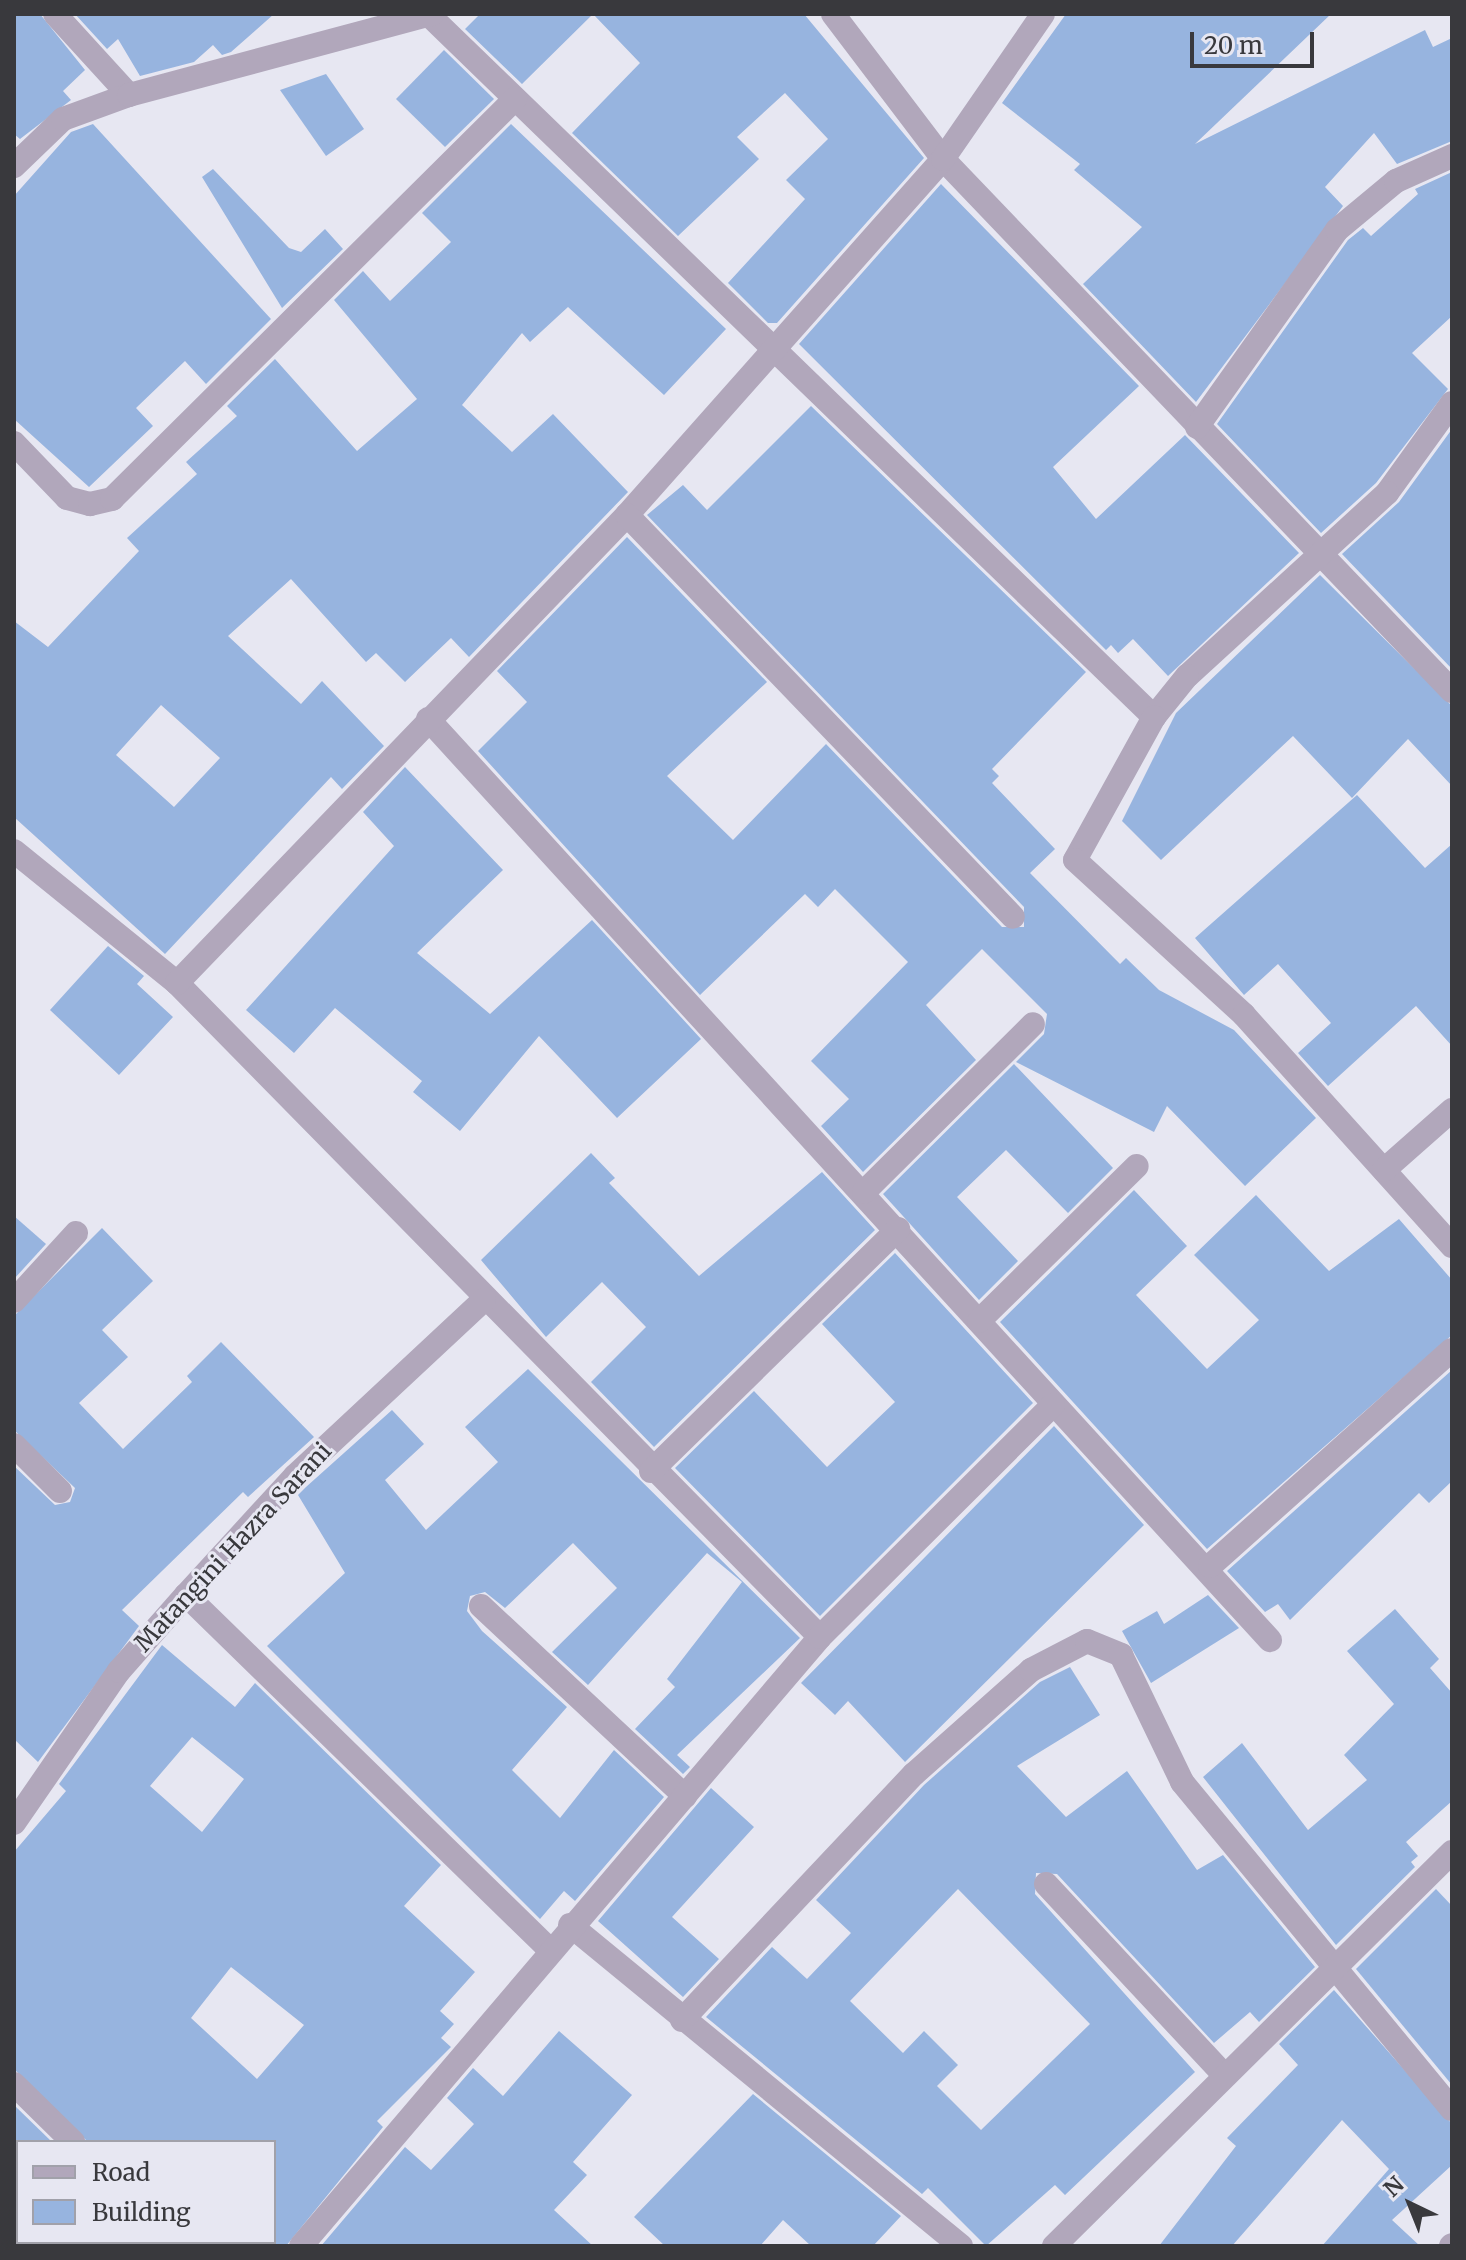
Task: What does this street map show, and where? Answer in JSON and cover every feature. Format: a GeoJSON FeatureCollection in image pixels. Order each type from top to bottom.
{"type":"FeatureCollection","features":[{"type":"Feature","properties":{"kind":"street"},"geometry":{"type":"LineString","coordinates":[[55,14],[129,95]]}},
{"type":"Feature","properties":{"kind":"street"},"geometry":{"type":"LineString","coordinates":[[833,14],[943,159],[1452,691]]}},
{"type":"Feature","properties":{"kind":"street"},"geometry":{"type":"LineString","coordinates":[[177,983],[627,515],[775,350],[943,159],[1043,14]]}},
{"type":"Feature","properties":{"kind":"street"},"geometry":{"type":"LineString","coordinates":[[14,166],[63,119],[129,95],[431,15],[1154,717]]}},
{"type":"Feature","properties":{"kind":"street"},"geometry":{"type":"LineString","coordinates":[[14,443],[67,498],[90,504],[112,499],[515,99]]}},
{"type":"Feature","properties":{"kind":"street"},"geometry":{"type":"LineString","coordinates":[[1197,427],[1337,230],[1396,181],[1452,156]]}},
{"type":"Feature","properties":{"kind":"street"},"geometry":{"type":"LineString","coordinates":[[1452,403],[1387,493],[1321,557],[1187,676],[1154,717],[1075,860],[1244,1015],[1452,1246]]}},
{"type":"Feature","properties":{"kind":"street"},"geometry":{"type":"LineString","coordinates":[[627,515],[1013,917]]}},
{"type":"Feature","properties":{"kind":"street"},"geometry":{"type":"LineString","coordinates":[[428,719],[898,1229],[1053,1405],[1210,1566],[1270,1640]]}},
{"type":"Feature","properties":{"kind":"street"},"geometry":{"type":"LineString","coordinates":[[14,851],[177,983],[651,1471],[820,1637]]}},
{"type":"Feature","properties":{"kind":"street"},"geometry":{"type":"LineString","coordinates":[[864,1192],[1033,1024]]}},
{"type":"Feature","properties":{"kind":"street"},"geometry":{"type":"LineString","coordinates":[[1384,1170],[1452,1110]]}},
{"type":"Feature","properties":{"kind":"street"},"geometry":{"type":"LineString","coordinates":[[979,1321],[1137,1166]]}},
{"type":"Feature","properties":{"kind":"street"},"geometry":{"type":"LineString","coordinates":[[651,1471],[898,1229]]}},
{"type":"Feature","properties":{"kind":"street"},"geometry":{"type":"LineString","coordinates":[[14,1301],[76,1233]]}},
{"type":"Feature","properties":{"kind":"street","name":"Matangini Hazra Sarani"},"geometry":{"type":"LineString","coordinates":[[14,1823],[119,1671],[186,1595],[295,1476],[484,1300]]}},
{"type":"Feature","properties":{"kind":"street"},"geometry":{"type":"LineString","coordinates":[[1210,1566],[1452,1350]]}},
{"type":"Feature","properties":{"kind":"street"},"geometry":{"type":"LineString","coordinates":[[301,2246],[548,1948],[685,1796],[820,1637],[1053,1405]]}},
{"type":"Feature","properties":{"kind":"street"},"geometry":{"type":"LineString","coordinates":[[14,1445],[60,1491]]}},
{"type":"Feature","properties":{"kind":"street"},"geometry":{"type":"LineString","coordinates":[[186,1595],[548,1948]]}},
{"type":"Feature","properties":{"kind":"street"},"geometry":{"type":"LineString","coordinates":[[481,1606],[685,1796]]}},
{"type":"Feature","properties":{"kind":"street"},"geometry":{"type":"LineString","coordinates":[[682,2020],[914,1774],[1031,1670],[1087,1641],[1121,1655],[1182,1782],[1452,2109]]}},
{"type":"Feature","properties":{"kind":"street"},"geometry":{"type":"LineString","coordinates":[[1054,2246],[1223,2074],[1452,1852]]}},
{"type":"Feature","properties":{"kind":"street"},"geometry":{"type":"LineString","coordinates":[[1046,1884],[1223,2074]]}},
{"type":"Feature","properties":{"kind":"street"},"geometry":{"type":"LineString","coordinates":[[570,1925],[961,2246]]}},
{"type":"Feature","properties":{"kind":"street"},"geometry":{"type":"LineString","coordinates":[[14,2084],[71,2140]]}},
{"type":"Feature","properties":{"kind":"building"},"geometry":{"type":"Polygon","coordinates":[[[14,14],[40,14],[85,70],[63,91],[71,100],[20,139],[14,134],[14,14]]]}},
{"type":"Feature","properties":{"kind":"building"},"geometry":{"type":"Polygon","coordinates":[[[75,14],[274,14],[231,52],[222,55],[213,45],[194,62],[140,76],[118,39],[107,49],[75,14]]]}},
{"type":"Feature","properties":{"kind":"building"},"geometry":{"type":"Polygon","coordinates":[[[480,14],[593,14],[522,84],[465,29],[480,14]]]}},
{"type":"Feature","properties":{"kind":"building"},"geometry":{"type":"Polygon","coordinates":[[[593,14],[804,14],[924,158],[777,323],[768,323],[728,283],[805,199],[786,180],[828,139],[785,93],[737,137],[759,159],[678,236],[572,133],[640,63],[593,14]]]}},
{"type":"Feature","properties":{"kind":"building"},"geometry":{"type":"Polygon","coordinates":[[[1066,14],[1331,14],[1195,144],[1425,30],[1433,47],[1452,38],[1452,141],[1397,164],[1374,133],[1325,187],[1343,206],[1196,402],[1083,284],[1142,227],[1074,170],[1080,164],[1002,103],[1066,14]]]}},
{"type":"Feature","properties":{"kind":"building"},"geometry":{"type":"Polygon","coordinates":[[[444,50],[494,99],[445,147],[396,99],[444,50]]]}},
{"type":"Feature","properties":{"kind":"building"},"geometry":{"type":"Polygon","coordinates":[[[326,74],[364,129],[326,156],[280,90],[326,74]]]}},
{"type":"Feature","properties":{"kind":"building"},"geometry":{"type":"Polygon","coordinates":[[[93,124],[271,319],[206,384],[185,361],[136,408],[153,426],[89,487],[14,419],[14,196],[71,132],[93,124]]]}},
{"type":"Feature","properties":{"kind":"building"},"geometry":{"type":"Polygon","coordinates":[[[511,124],[726,329],[664,395],[568,307],[530,342],[522,333],[462,405],[512,452],[553,414],[628,492],[469,657],[451,638],[405,682],[376,653],[366,662],[291,579],[228,636],[301,704],[322,681],[384,746],[342,789],[331,777],[165,954],[14,817],[14,621],[48,647],[139,551],[127,538],[197,474],[186,462],[237,416],[227,406],[275,359],[357,451],[417,399],[334,300],[363,271],[390,301],[451,242],[422,213],[511,124]],[[161,705],[116,755],[174,807],[220,758],[161,705]]]}},
{"type":"Feature","properties":{"kind":"building"},"geometry":{"type":"Polygon","coordinates":[[[213,169],[289,248],[301,252],[325,229],[343,249],[282,308],[202,177],[213,169]]]}},
{"type":"Feature","properties":{"kind":"building"},"geometry":{"type":"Polygon","coordinates":[[[1452,172],[1452,316],[1412,353],[1448,389],[1376,483],[1321,533],[1217,424],[1348,240],[1363,228],[1371,236],[1418,194],[1415,189],[1452,172]]]}},
{"type":"Feature","properties":{"kind":"building"},"geometry":{"type":"Polygon","coordinates":[[[941,184],[1139,386],[1053,467],[1096,519],[1185,435],[1299,553],[1168,676],[1133,639],[1118,653],[1111,645],[1106,650],[799,344],[941,184]]]}},
{"type":"Feature","properties":{"kind":"building"},"geometry":{"type":"Polygon","coordinates":[[[811,406],[1086,672],[992,769],[999,776],[992,783],[1055,849],[1030,873],[1120,964],[1126,958],[1159,990],[1234,1030],[1316,1118],[1245,1186],[1167,1106],[1154,1132],[1016,1062],[1044,1034],[1047,1014],[982,949],[926,1005],[976,1060],[863,1172],[821,1126],[849,1099],[811,1061],[908,962],[835,889],[818,907],[805,894],[700,995],[478,751],[527,702],[497,671],[627,537],[767,682],[667,776],[733,840],[826,744],[1002,927],[1024,927],[1024,907],[647,515],[683,485],[707,510],[811,406]]]}},
{"type":"Feature","properties":{"kind":"building"},"geometry":{"type":"Polygon","coordinates":[[[1452,429],[1452,669],[1342,554],[1399,502],[1452,429]]]}},
{"type":"Feature","properties":{"kind":"building"},"geometry":{"type":"Polygon","coordinates":[[[1320,575],[1452,706],[1452,786],[1408,739],[1352,798],[1293,736],[1161,860],[1122,821],[1176,713],[1320,575]]]}},
{"type":"Feature","properties":{"kind":"building"},"geometry":{"type":"Polygon","coordinates":[[[405,767],[503,870],[417,953],[490,1014],[592,920],[701,1039],[617,1118],[539,1036],[460,1131],[413,1092],[422,1081],[335,1008],[294,1053],[246,1010],[394,846],[363,812],[405,767]]]}},
{"type":"Feature","properties":{"kind":"building"},"geometry":{"type":"Polygon","coordinates":[[[1357,795],[1425,868],[1452,844],[1452,1046],[1416,1006],[1328,1086],[1298,1053],[1331,1023],[1278,964],[1244,995],[1195,938],[1357,795]]]}},
{"type":"Feature","properties":{"kind":"building"},"geometry":{"type":"Polygon","coordinates":[[[108,946],[144,976],[137,984],[173,1017],[119,1075],[50,1010],[108,946]]]}},
{"type":"Feature","properties":{"kind":"building"},"geometry":{"type":"Polygon","coordinates":[[[1014,1064],[1113,1168],[1068,1213],[1006,1150],[957,1197],[1018,1261],[979,1300],[883,1194],[1014,1064]]]}},
{"type":"Feature","properties":{"kind":"building"},"geometry":{"type":"Polygon","coordinates":[[[591,1153],[615,1178],[609,1183],[699,1276],[822,1172],[875,1230],[654,1447],[591,1382],[646,1327],[602,1282],[546,1337],[481,1260],[591,1153]]]}},
{"type":"Feature","properties":{"kind":"building"},"geometry":{"type":"Polygon","coordinates":[[[1134,1190],[1187,1246],[1136,1295],[1207,1369],[1259,1320],[1194,1255],[1256,1195],[1329,1271],[1399,1219],[1452,1280],[1452,1335],[1207,1549],[1000,1322],[1134,1190]]]}},
{"type":"Feature","properties":{"kind":"building"},"geometry":{"type":"Polygon","coordinates":[[[14,1216],[46,1244],[14,1279],[14,1216]]]}},
{"type":"Feature","properties":{"kind":"building"},"geometry":{"type":"Polygon","coordinates":[[[102,1228],[153,1281],[102,1330],[128,1357],[79,1403],[123,1449],[192,1382],[187,1376],[221,1342],[314,1437],[248,1497],[243,1492],[122,1610],[139,1626],[38,1762],[14,1739],[14,1466],[55,1505],[70,1502],[75,1488],[14,1430],[14,1316],[102,1228]]]}},
{"type":"Feature","properties":{"kind":"building"},"geometry":{"type":"Polygon","coordinates":[[[895,1253],[1033,1403],[820,1616],[675,1468],[754,1391],[827,1467],[895,1402],[822,1324],[895,1253]]]}},
{"type":"Feature","properties":{"kind":"building"},"geometry":{"type":"Polygon","coordinates":[[[528,1369],[800,1638],[677,1755],[690,1767],[683,1774],[635,1729],[675,1687],[667,1679],[742,1582],[707,1553],[588,1685],[552,1652],[617,1588],[573,1543],[505,1608],[485,1592],[470,1596],[467,1611],[482,1631],[567,1707],[512,1770],[560,1818],[614,1750],[664,1797],[575,1901],[564,1891],[540,1919],[267,1646],[345,1573],[298,1495],[392,1410],[424,1444],[385,1480],[426,1530],[498,1462],[465,1427],[528,1369]]]}},
{"type":"Feature","properties":{"kind":"building"},"geometry":{"type":"Polygon","coordinates":[[[1452,1370],[1452,1481],[1429,1503],[1419,1493],[1290,1620],[1278,1604],[1265,1612],[1227,1571],[1452,1370]]]}},
{"type":"Feature","properties":{"kind":"building"},"geometry":{"type":"Polygon","coordinates":[[[1054,1426],[1144,1525],[905,1762],[848,1701],[835,1715],[801,1683],[1054,1426]]]}},
{"type":"Feature","properties":{"kind":"building"},"geometry":{"type":"Polygon","coordinates":[[[1208,1595],[1239,1628],[1151,1683],[1122,1631],[1157,1611],[1164,1624],[1208,1595]]]}},
{"type":"Feature","properties":{"kind":"building"},"geometry":{"type":"Polygon","coordinates":[[[1395,1609],[1439,1659],[1430,1668],[1452,1693],[1452,1801],[1406,1842],[1418,1856],[1411,1862],[1415,1867],[1336,1945],[1203,1777],[1242,1743],[1308,1830],[1367,1780],[1344,1755],[1394,1704],[1347,1651],[1395,1609]]]}},
{"type":"Feature","properties":{"kind":"building"},"geometry":{"type":"Polygon","coordinates":[[[162,1645],[235,1707],[255,1683],[441,1865],[404,1906],[475,1972],[440,2011],[454,2024],[441,2038],[451,2047],[377,2121],[383,2127],[286,2246],[274,2246],[276,2140],[86,2140],[14,2069],[14,1852],[66,1791],[59,1784],[162,1645]],[[192,1737],[150,1786],[202,1832],[244,1779],[192,1737]],[[231,1967],[191,2018],[257,2079],[304,2025],[231,1967]]]}},
{"type":"Feature","properties":{"kind":"building"},"geometry":{"type":"Polygon","coordinates":[[[1070,1667],[1100,1715],[1017,1766],[1066,1817],[1127,1771],[1197,1870],[1223,1855],[1315,1967],[1259,2022],[1250,2012],[1214,2043],[1057,1874],[1036,1873],[1035,1894],[1195,2072],[1065,2195],[1055,2185],[986,2246],[928,2188],[922,2194],[706,2017],[772,1947],[807,1979],[851,1933],[816,1900],[924,1785],[1040,1682],[1070,1667]],[[958,1889],[850,2001],[903,2053],[924,2031],[958,2065],[937,2086],[981,2130],[1090,2024],[958,1889]]]}},
{"type":"Feature","properties":{"kind":"building"},"geometry":{"type":"Polygon","coordinates":[[[711,1788],[754,1827],[672,1917],[719,1959],[683,1997],[598,1921],[711,1788]]]}},
{"type":"Feature","properties":{"kind":"building"},"geometry":{"type":"Polygon","coordinates":[[[1436,1889],[1452,1906],[1452,2085],[1356,1969],[1436,1889]]]}},
{"type":"Feature","properties":{"kind":"building"},"geometry":{"type":"Polygon","coordinates":[[[1334,1990],[1452,2124],[1452,2165],[1392,2220],[1420,2246],[1322,2246],[1389,2169],[1342,2120],[1232,2246],[1159,2246],[1236,2146],[1227,2138],[1298,2065],[1279,2044],[1334,1990]]]}},
{"type":"Feature","properties":{"kind":"building"},"geometry":{"type":"Polygon","coordinates":[[[559,2031],[632,2095],[573,2162],[587,2175],[554,2210],[593,2246],[321,2246],[405,2147],[431,2170],[474,2124],[447,2098],[473,2068],[503,2096],[559,2031]]]}},
{"type":"Feature","properties":{"kind":"building"},"geometry":{"type":"Polygon","coordinates":[[[753,2094],[901,2216],[873,2246],[811,2246],[783,2220],[760,2246],[665,2246],[634,2217],[753,2094]]]}},
{"type":"Feature","properties":{"kind":"building"},"geometry":{"type":"Polygon","coordinates":[[[14,2105],[50,2140],[14,2142],[14,2105]]]}}]}
